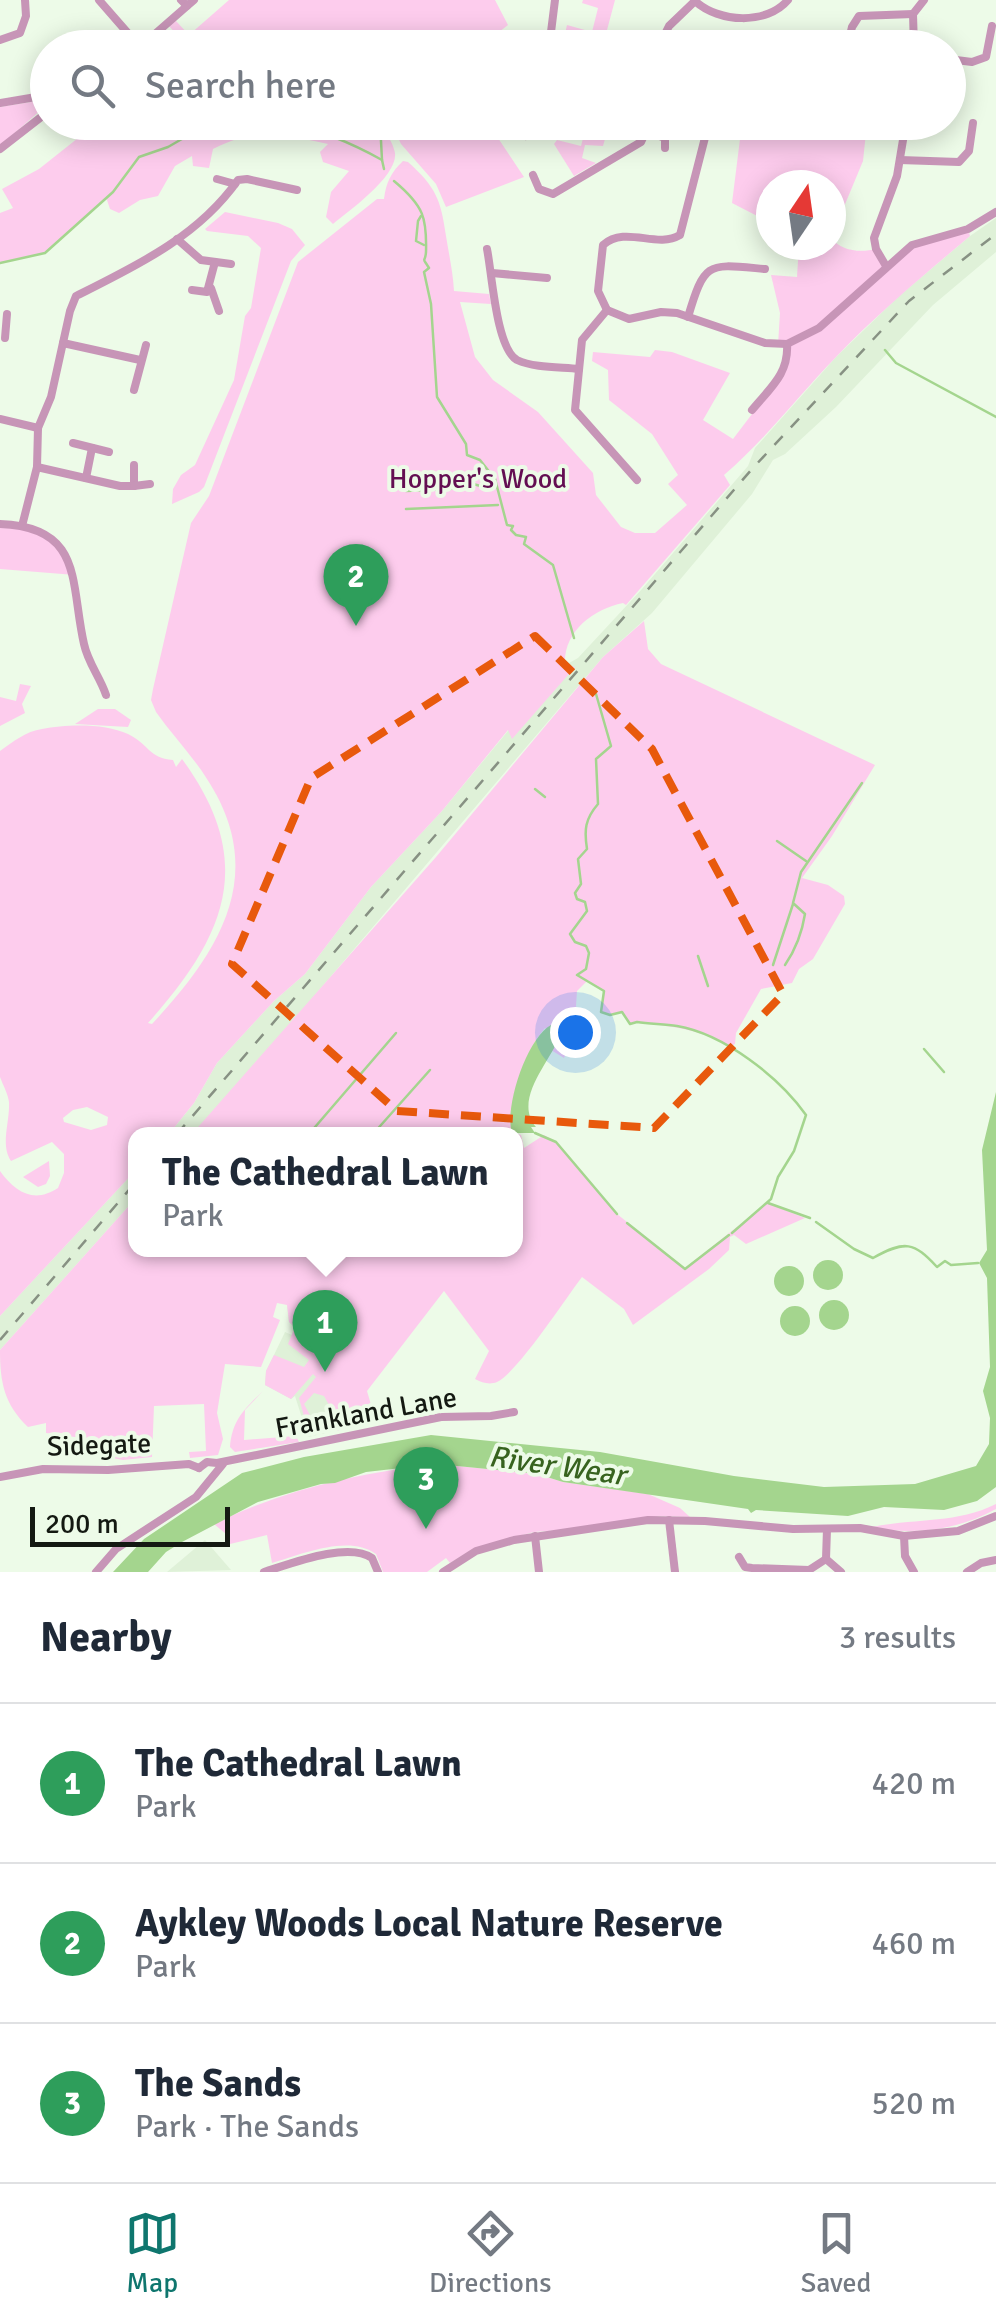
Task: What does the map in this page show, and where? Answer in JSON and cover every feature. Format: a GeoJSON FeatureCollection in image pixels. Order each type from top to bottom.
{"type":"FeatureCollection","features":[{"type":"Feature","properties":{"kind":"street"},"geometry":{"type":"LineString","coordinates":[[0,40],[20,33],[26,16],[25,0]]}},
{"type":"Feature","properties":{"kind":"street"},"geometry":{"type":"LineString","coordinates":[[98,0],[124,30]]}},
{"type":"Feature","properties":{"kind":"street"},"geometry":{"type":"LineString","coordinates":[[550,30],[554,0]]}},
{"type":"Feature","properties":{"kind":"street"},"geometry":{"type":"LineString","coordinates":[[667,30],[696,1],[719,16],[763,17],[779,10],[788,0]]}},
{"type":"Feature","properties":{"kind":"street"},"geometry":{"type":"LineString","coordinates":[[913,30],[913,14],[924,0]]}},
{"type":"Feature","properties":{"kind":"street"},"geometry":{"type":"LineString","coordinates":[[157,30],[187,2]]}},
{"type":"Feature","properties":{"kind":"street"},"geometry":{"type":"LineString","coordinates":[[851,30],[859,16],[913,14]]}},
{"type":"Feature","properties":{"kind":"street"},"geometry":{"type":"LineString","coordinates":[[966,61],[986,57],[992,26]]}},
{"type":"Feature","properties":{"kind":"street"},"geometry":{"type":"LineString","coordinates":[[0,104],[30,98]]}},
{"type":"Feature","properties":{"kind":"street"},"geometry":{"type":"LineString","coordinates":[[900,160],[959,162],[969,151],[972,123]]}},
{"type":"Feature","properties":{"kind":"street"},"geometry":{"type":"LineString","coordinates":[[0,149],[30,126]]}},
{"type":"Feature","properties":{"kind":"street"},"geometry":{"type":"LineString","coordinates":[[534,176],[539,189],[553,194],[631,150],[639,140]]}},
{"type":"Feature","properties":{"kind":"street"},"geometry":{"type":"LineString","coordinates":[[665,140],[665,148]]}},
{"type":"Feature","properties":{"kind":"street"},"geometry":{"type":"LineString","coordinates":[[704,140],[680,235],[670,240],[612,237],[604,245],[598,291],[607,310],[630,319],[669,312],[764,343],[786,344],[819,328],[912,245],[968,229],[996,212]]}},
{"type":"Feature","properties":{"kind":"street"},"geometry":{"type":"LineString","coordinates":[[886,266],[874,238],[903,140]]}},
{"type":"Feature","properties":{"kind":"street"},"geometry":{"type":"LineString","coordinates":[[217,178],[235,184]]}},
{"type":"Feature","properties":{"kind":"street"},"geometry":{"type":"LineString","coordinates":[[22,526],[37,468],[38,428],[51,398],[76,296],[118,278],[177,239],[225,200],[235,184],[247,179],[283,192],[297,190]]}},
{"type":"Feature","properties":{"kind":"street"},"geometry":{"type":"LineString","coordinates":[[177,239],[201,260],[232,264]]}},
{"type":"Feature","properties":{"kind":"street"},"geometry":{"type":"LineString","coordinates":[[487,249],[502,336],[509,353],[522,362],[579,368]]}},
{"type":"Feature","properties":{"kind":"street"},"geometry":{"type":"LineString","coordinates":[[215,262],[211,288],[219,311]]}},
{"type":"Feature","properties":{"kind":"street"},"geometry":{"type":"LineString","coordinates":[[688,316],[699,281],[710,270],[724,265],[765,269]]}},
{"type":"Feature","properties":{"kind":"street"},"geometry":{"type":"LineString","coordinates":[[492,273],[547,278]]}},
{"type":"Feature","properties":{"kind":"street"},"geometry":{"type":"LineString","coordinates":[[192,290],[208,292],[211,288]]}},
{"type":"Feature","properties":{"kind":"street"},"geometry":{"type":"LineString","coordinates":[[607,310],[582,340],[575,402],[578,417],[602,436],[637,480]]}},
{"type":"Feature","properties":{"kind":"street"},"geometry":{"type":"LineString","coordinates":[[5,338],[7,314]]}},
{"type":"Feature","properties":{"kind":"street"},"geometry":{"type":"LineString","coordinates":[[63,342],[140,360]]}},
{"type":"Feature","properties":{"kind":"street"},"geometry":{"type":"LineString","coordinates":[[752,410],[784,372],[788,359],[786,344]]}},
{"type":"Feature","properties":{"kind":"street"},"geometry":{"type":"LineString","coordinates":[[134,390],[146,345]]}},
{"type":"Feature","properties":{"kind":"street"},"geometry":{"type":"LineString","coordinates":[[0,419],[38,428]]}},
{"type":"Feature","properties":{"kind":"street"},"geometry":{"type":"LineString","coordinates":[[73,443],[109,452]]}},
{"type":"Feature","properties":{"kind":"street"},"geometry":{"type":"LineString","coordinates":[[86,478],[92,448]]}},
{"type":"Feature","properties":{"kind":"street"},"geometry":{"type":"LineString","coordinates":[[134,465],[134,486]]}},
{"type":"Feature","properties":{"kind":"street"},"geometry":{"type":"LineString","coordinates":[[37,468],[134,486],[150,484]]}},
{"type":"Feature","properties":{"kind":"street"},"geometry":{"type":"LineString","coordinates":[[0,524],[22,526],[48,536],[70,561],[84,646],[106,695]]}},
{"type":"Feature","properties":{"kind":"street","name":"Frankland Lane"},"geometry":{"type":"LineString","coordinates":[[96,1572],[116,1549],[190,1502],[213,1470],[226,1460],[440,1417],[514,1412]]}},
{"type":"Feature","properties":{"kind":"street"},"geometry":{"type":"LineString","coordinates":[[200,1491],[200,1472],[205,1462],[213,1470]]}},
{"type":"Feature","properties":{"kind":"street","name":"Sidegate"},"geometry":{"type":"LineString","coordinates":[[0,1477],[43,1469],[108,1470],[189,1464],[200,1472],[213,1470]]}},
{"type":"Feature","properties":{"kind":"street"},"geometry":{"type":"LineString","coordinates":[[443,1572],[476,1551],[535,1536],[669,1520],[860,1528],[904,1536],[958,1531],[996,1516]]}},
{"type":"Feature","properties":{"kind":"street"},"geometry":{"type":"LineString","coordinates":[[669,1520],[674,1572]]}},
{"type":"Feature","properties":{"kind":"street"},"geometry":{"type":"LineString","coordinates":[[827,1529],[826,1558],[840,1572]]}},
{"type":"Feature","properties":{"kind":"street"},"geometry":{"type":"LineString","coordinates":[[535,1536],[539,1572]]}},
{"type":"Feature","properties":{"kind":"street"},"geometry":{"type":"LineString","coordinates":[[904,1536],[905,1556],[914,1572]]}},
{"type":"Feature","properties":{"kind":"street"},"geometry":{"type":"LineString","coordinates":[[264,1572],[310,1558],[356,1551],[367,1554],[378,1572]]}},
{"type":"Feature","properties":{"kind":"street"},"geometry":{"type":"LineString","coordinates":[[740,1557],[745,1567],[782,1570],[809,1570],[826,1558]]}},
{"type":"Feature","properties":{"kind":"street"},"geometry":{"type":"LineString","coordinates":[[967,1572],[996,1560]]}},
{"type":"Feature","properties":{"kind":"highlighted area"},"geometry":{"type":"Polygon","coordinates":[[[535,636],[652,749],[783,994],[654,1128],[397,1111],[232,964],[311,778],[535,636]]]}},
{"type":"Feature","properties":{"kind":"shaded area"},"geometry":{"type":"Polygon","coordinates":[[[996,218],[996,252],[933,305],[836,407],[785,454],[773,460],[752,494],[652,613],[603,657],[217,1110],[199,1127],[175,1127],[217,1063],[274,1001],[305,974],[371,887],[442,811],[560,668],[578,658],[642,589],[748,466],[755,448],[836,357],[970,236],[996,218]]]}},
{"type":"Feature","properties":{"kind":"shaded area"},"geometry":{"type":"Polygon","coordinates":[[[128,1179],[128,1207],[0,1350],[0,1316],[128,1179]]]}},
{"type":"Feature","properties":{"kind":"shaded area"},"geometry":{"type":"Polygon","coordinates":[[[293,1297],[333,1399],[339,1430],[308,1437],[295,1396],[291,1399],[265,1385],[266,1371],[285,1332],[292,1335],[295,1328],[289,1322],[287,1305],[293,1297]]]}},
{"type":"Feature","properties":{"kind":"shaded area"},"geometry":{"type":"Polygon","coordinates":[[[205,1540],[231,1570],[167,1572],[205,1540]]]}},
{"type":"Feature","properties":{"kind":"green space"},"geometry":{"type":"Polygon","coordinates":[[[229,0],[495,0],[508,25],[502,30],[195,30],[229,0]]]}},
{"type":"Feature","properties":{"kind":"green space"},"geometry":{"type":"Polygon","coordinates":[[[615,0],[607,30],[592,30],[598,8],[582,3],[615,0]]]}},
{"type":"Feature","properties":{"kind":"green space"},"geometry":{"type":"Polygon","coordinates":[[[176,21],[184,30],[169,26],[176,21]]]}},
{"type":"Feature","properties":{"kind":"green space"},"geometry":{"type":"Polygon","coordinates":[[[30,102],[30,120],[0,146],[0,107],[30,102]]]}},
{"type":"Feature","properties":{"kind":"green space"},"geometry":{"type":"Polygon","coordinates":[[[76,140],[235,140],[213,149],[209,168],[193,166],[192,156],[175,166],[158,196],[140,200],[119,213],[110,209],[106,197],[45,253],[0,263],[0,213],[13,208],[2,189],[39,169],[76,140]]]}},
{"type":"Feature","properties":{"kind":"green space"},"geometry":{"type":"Polygon","coordinates":[[[308,140],[390,140],[395,153],[394,162],[381,182],[333,224],[326,217],[331,192],[349,171],[323,162],[320,152],[328,144],[308,140]]]}},
{"type":"Feature","properties":{"kind":"green space"},"geometry":{"type":"Polygon","coordinates":[[[399,140],[499,140],[524,177],[446,207],[436,184],[399,140]]]}},
{"type":"Feature","properties":{"kind":"green space"},"geometry":{"type":"Polygon","coordinates":[[[557,140],[581,146],[583,140],[605,140],[603,146],[585,145],[582,158],[596,163],[574,176],[554,144],[557,140]]]}},
{"type":"Feature","properties":{"kind":"green space"},"geometry":{"type":"Polygon","coordinates":[[[740,140],[865,140],[863,161],[846,202],[846,170],[756,170],[756,215],[732,203],[740,140]]]}},
{"type":"Feature","properties":{"kind":"green space","name":"Hopper's Wood"},"geometry":{"type":"Polygon","coordinates":[[[403,161],[408,162],[425,179],[439,203],[454,291],[489,294],[491,304],[460,302],[475,357],[493,380],[538,412],[593,473],[596,495],[621,527],[635,533],[655,533],[687,505],[668,484],[678,475],[652,434],[609,400],[608,370],[592,361],[593,352],[650,357],[655,350],[672,352],[730,373],[703,420],[733,439],[784,372],[787,345],[778,345],[780,313],[771,275],[797,277],[798,260],[846,260],[846,248],[876,249],[886,266],[902,251],[968,229],[970,236],[853,340],[724,475],[730,485],[626,605],[612,606],[582,624],[566,653],[565,665],[575,667],[512,739],[508,730],[442,811],[371,887],[305,974],[274,1001],[217,1063],[175,1127],[128,1127],[128,1179],[0,1316],[0,1171],[19,1190],[33,1195],[49,1193],[58,1188],[64,1173],[64,1154],[52,1142],[11,1161],[6,1148],[9,1102],[0,1077],[0,751],[20,737],[52,727],[97,726],[119,730],[153,754],[173,760],[176,767],[182,759],[205,796],[219,831],[225,864],[223,896],[197,959],[148,1023],[152,1024],[198,968],[216,939],[235,879],[234,847],[225,814],[201,770],[156,712],[151,700],[153,689],[191,523],[209,496],[298,262],[377,199],[384,199],[392,174],[403,161]],[[87,1107],[73,1110],[63,1118],[64,1122],[91,1130],[107,1125],[108,1117],[87,1107]]]}},
{"type":"Feature","properties":{"kind":"green space"},"geometry":{"type":"Polygon","coordinates":[[[225,212],[278,223],[292,229],[305,245],[291,261],[204,487],[172,504],[173,489],[181,475],[195,465],[234,380],[245,316],[251,308],[261,248],[248,236],[205,229],[225,212]]]}},
{"type":"Feature","properties":{"kind":"green space"},"geometry":{"type":"Polygon","coordinates":[[[0,524],[48,536],[75,575],[0,569],[0,524]]]}},
{"type":"Feature","properties":{"kind":"green space"},"geometry":{"type":"Polygon","coordinates":[[[644,621],[648,649],[661,664],[875,765],[802,878],[828,885],[844,896],[845,904],[813,959],[799,969],[792,983],[761,989],[736,1033],[735,1044],[729,1047],[696,1032],[630,1024],[622,1012],[601,1012],[604,991],[588,980],[577,991],[580,1022],[564,1058],[551,1050],[557,1044],[545,1028],[536,1040],[524,1064],[513,1127],[198,1127],[436,857],[603,657],[644,621]]]}},
{"type":"Feature","properties":{"kind":"green space"},"geometry":{"type":"Polygon","coordinates":[[[20,684],[31,686],[22,704],[25,713],[0,726],[0,697],[16,701],[20,684]]]}},
{"type":"Feature","properties":{"kind":"green space"},"geometry":{"type":"Polygon","coordinates":[[[98,709],[115,709],[131,720],[128,727],[75,724],[98,709]]]}},
{"type":"Feature","properties":{"kind":"green space"},"geometry":{"type":"Polygon","coordinates":[[[544,1135],[556,1142],[617,1214],[685,1268],[767,1203],[805,1218],[746,1244],[734,1235],[730,1237],[729,1250],[709,1269],[633,1325],[624,1309],[582,1277],[528,1350],[506,1376],[494,1383],[475,1379],[489,1351],[444,1291],[367,1391],[376,1422],[331,1432],[329,1427],[336,1412],[327,1412],[329,1405],[324,1396],[314,1393],[304,1404],[311,1417],[305,1420],[299,1398],[316,1377],[313,1374],[291,1399],[265,1385],[266,1371],[274,1355],[304,1367],[309,1360],[288,1344],[295,1327],[289,1322],[287,1305],[277,1303],[273,1317],[280,1320],[261,1367],[225,1364],[217,1413],[223,1439],[218,1455],[190,1458],[189,1452],[206,1451],[204,1404],[154,1406],[152,1457],[123,1460],[102,1456],[103,1441],[46,1433],[46,1423],[28,1427],[13,1410],[5,1392],[0,1350],[128,1207],[128,1257],[523,1257],[523,1144],[524,1148],[544,1135]]]}},
{"type":"Feature","properties":{"kind":"green space"},"geometry":{"type":"Polygon","coordinates":[[[49,1161],[46,1184],[38,1187],[23,1177],[49,1161]]]}},
{"type":"Feature","properties":{"kind":"green space"},"geometry":{"type":"Polygon","coordinates":[[[263,1391],[245,1410],[244,1440],[296,1436],[299,1442],[235,1452],[230,1447],[237,1422],[245,1409],[263,1391]]]}},
{"type":"Feature","properties":{"kind":"green space"},"geometry":{"type":"Polygon","coordinates":[[[437,1464],[537,1474],[563,1482],[648,1494],[680,1508],[690,1517],[660,1516],[534,1532],[475,1548],[450,1563],[446,1558],[427,1572],[383,1572],[376,1554],[353,1546],[325,1548],[272,1563],[267,1535],[230,1544],[226,1534],[214,1524],[323,1484],[437,1464]]]}},
{"type":"Feature","properties":{"kind":"green space"},"geometry":{"type":"Polygon","coordinates":[[[996,1504],[996,1509],[982,1516],[936,1529],[903,1531],[872,1527],[951,1518],[996,1504]]]}},
{"type":"Feature","properties":{"kind":"water"},"geometry":{"type":"Polygon","coordinates":[[[551,1025],[560,1035],[531,1092],[528,1104],[535,1133],[523,1133],[523,1127],[511,1127],[514,1091],[526,1058],[551,1025]]]}},
{"type":"Feature","properties":{"kind":"water","name":"River Wear"},"geometry":{"type":"Polygon","coordinates":[[[996,1092],[996,1487],[977,1501],[944,1510],[884,1507],[848,1516],[756,1510],[751,1513],[748,1509],[563,1482],[537,1474],[437,1464],[366,1472],[258,1502],[166,1552],[148,1572],[113,1572],[144,1539],[242,1473],[304,1457],[431,1435],[600,1452],[734,1476],[824,1487],[915,1484],[976,1466],[989,1444],[990,1418],[983,1391],[990,1367],[987,1278],[979,1263],[987,1250],[982,1150],[996,1092]]]}},
{"type":"Feature","properties":{"kind":"water"},"geometry":{"type":"Polygon","coordinates":[[[828,1260],[838,1265],[843,1275],[838,1285],[828,1290],[818,1285],[813,1275],[818,1265],[828,1260]]]}},
{"type":"Feature","properties":{"kind":"water"},"geometry":{"type":"Polygon","coordinates":[[[789,1266],[799,1271],[804,1281],[799,1291],[789,1296],[779,1291],[774,1281],[779,1271],[789,1266]]]}},
{"type":"Feature","properties":{"kind":"water"},"geometry":{"type":"Polygon","coordinates":[[[834,1300],[844,1305],[849,1315],[844,1325],[834,1330],[824,1325],[819,1315],[824,1305],[834,1300]]]}},
{"type":"Feature","properties":{"kind":"water"},"geometry":{"type":"Polygon","coordinates":[[[795,1306],[805,1311],[810,1321],[805,1331],[795,1336],[785,1331],[780,1321],[785,1311],[795,1306]]]}},
{"type":"Feature","properties":{"kind":"waterway"},"geometry":{"type":"LineString","coordinates":[[0,263],[45,253],[113,192],[139,157],[180,140]]}},
{"type":"Feature","properties":{"kind":"waterway"},"geometry":{"type":"LineString","coordinates":[[339,140],[382,160],[384,169]]}},
{"type":"Feature","properties":{"kind":"waterway"},"geometry":{"type":"LineString","coordinates":[[381,140],[382,160]]}},
{"type":"Feature","properties":{"kind":"waterway"},"geometry":{"type":"LineString","coordinates":[[394,181],[418,205],[424,221],[424,260],[429,268],[424,272],[431,304],[437,397],[466,444],[467,455],[480,460],[495,479],[507,525],[513,526],[511,530],[516,535],[526,537],[524,544],[553,565],[574,638]]}},
{"type":"Feature","properties":{"kind":"waterway"},"geometry":{"type":"LineString","coordinates":[[421,216],[416,241],[424,245]]}},
{"type":"Feature","properties":{"kind":"waterway"},"geometry":{"type":"LineString","coordinates":[[885,350],[896,363],[996,417]]}},
{"type":"Feature","properties":{"kind":"waterway"},"geometry":{"type":"LineString","coordinates":[[406,491],[450,489],[466,482],[484,487],[495,479]]}},
{"type":"Feature","properties":{"kind":"waterway"},"geometry":{"type":"LineString","coordinates":[[406,509],[498,505]]}},
{"type":"Feature","properties":{"kind":"waterway"},"geometry":{"type":"LineString","coordinates":[[596,694],[611,746],[596,759],[598,804],[586,825],[587,849],[578,859],[581,884],[575,893],[577,899],[585,902],[587,911],[570,934],[589,953],[586,969],[577,975],[604,991],[601,1012],[622,1012],[630,1024],[677,1026],[713,1038],[766,1072],[806,1115],[771,1199],[732,1233]]}},
{"type":"Feature","properties":{"kind":"waterway"},"geometry":{"type":"LineString","coordinates":[[785,965],[798,941],[805,914],[793,903],[801,872],[862,783]]}},
{"type":"Feature","properties":{"kind":"waterway"},"geometry":{"type":"LineString","coordinates":[[535,789],[545,797]]}},
{"type":"Feature","properties":{"kind":"waterway"},"geometry":{"type":"LineString","coordinates":[[777,841],[806,861]]}},
{"type":"Feature","properties":{"kind":"waterway"},"geometry":{"type":"LineString","coordinates":[[773,965],[793,904]]}},
{"type":"Feature","properties":{"kind":"waterway"},"geometry":{"type":"LineString","coordinates":[[698,956],[708,986]]}},
{"type":"Feature","properties":{"kind":"waterway"},"geometry":{"type":"LineString","coordinates":[[315,1127],[396,1033]]}},
{"type":"Feature","properties":{"kind":"waterway"},"geometry":{"type":"LineString","coordinates":[[924,1049],[944,1072]]}},
{"type":"Feature","properties":{"kind":"waterway"},"geometry":{"type":"LineString","coordinates":[[379,1127],[430,1070]]}},
{"type":"Feature","properties":{"kind":"waterway"},"geometry":{"type":"LineString","coordinates":[[535,1133],[556,1142],[617,1214]]}},
{"type":"Feature","properties":{"kind":"waterway"},"geometry":{"type":"LineString","coordinates":[[768,1203],[810,1218]]}},
{"type":"Feature","properties":{"kind":"waterway"},"geometry":{"type":"LineString","coordinates":[[816,1222],[873,1258],[908,1246],[937,1267],[945,1261],[951,1265],[978,1263]]}},
{"type":"Feature","properties":{"kind":"waterway"},"geometry":{"type":"LineString","coordinates":[[627,1223],[685,1269],[729,1235]]}},
{"type":"Feature","properties":{"kind":"railway"},"geometry":{"type":"LineString","coordinates":[[183,1127],[752,469],[909,301],[996,234]]}},
{"type":"Feature","properties":{"kind":"railway"},"geometry":{"type":"LineString","coordinates":[[0,1340],[128,1191]]}},
{"type":"Feature","properties":{"kind":"place","name":"Aykley Woods Local Nature Reserve"},"geometry":{"type":"Point","coordinates":[356,626]}},
{"type":"Feature","properties":{"kind":"place","name":"The Cathedral Lawn"},"geometry":{"type":"Point","coordinates":[325,1372]}},
{"type":"Feature","properties":{"kind":"place","name":"The Sands"},"geometry":{"type":"Point","coordinates":[426,1529]}}]}
